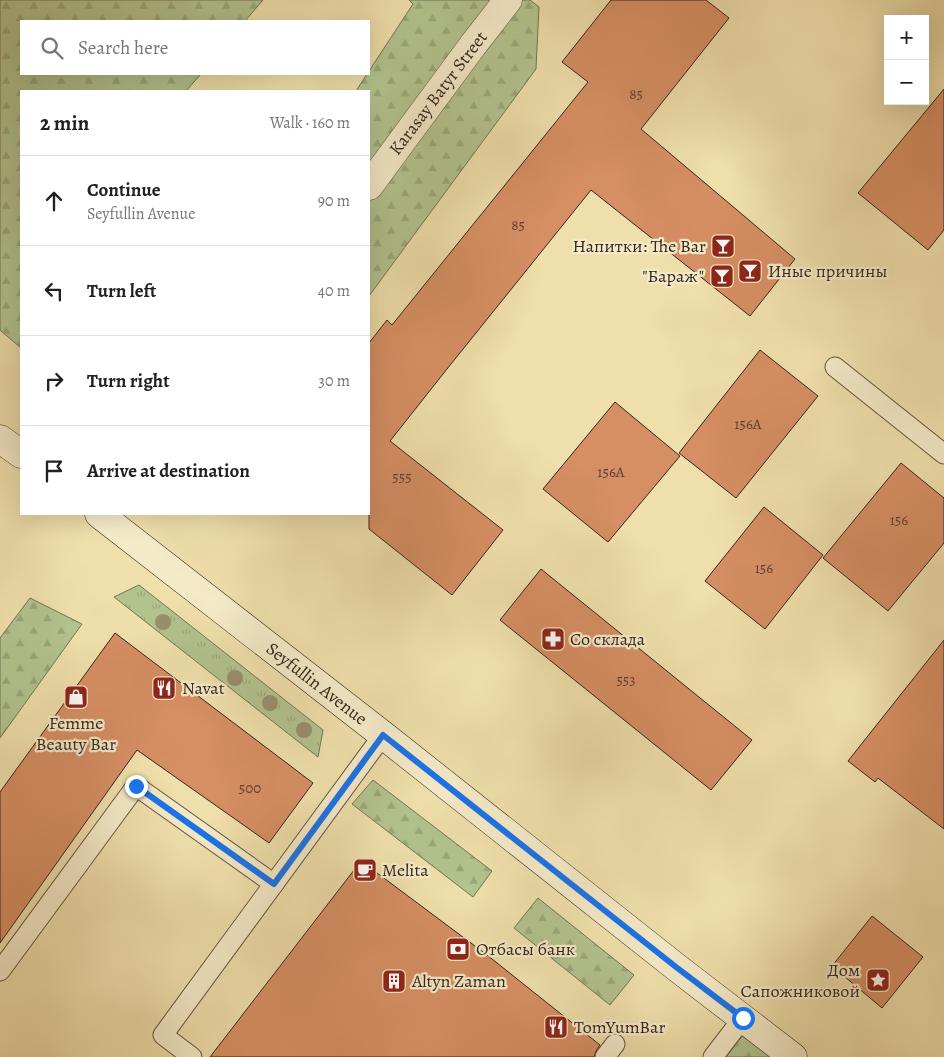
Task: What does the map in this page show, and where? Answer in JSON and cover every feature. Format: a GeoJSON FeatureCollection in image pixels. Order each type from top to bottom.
{"type":"FeatureCollection","features":[{"type":"Feature","properties":{"kind":"main road","name":"Karasay Batyr Street"},"geometry":{"type":"LineString","coordinates":[[370,185],[508,0]]}},
{"type":"Feature","properties":{"kind":"main road"},"geometry":{"type":"LineString","coordinates":[[0,439],[20,453]]}},
{"type":"Feature","properties":{"kind":"main road","name":"Seyfullin Avenue"},"geometry":{"type":"LineString","coordinates":[[100,515],[793,1057]]}},
{"type":"Feature","properties":{"kind":"lane"},"geometry":{"type":"LineString","coordinates":[[836,367],[944,454]]}},
{"type":"Feature","properties":{"kind":"lane"},"geometry":{"type":"LineString","coordinates":[[192,1057],[163,1035],[383,735]]}},
{"type":"Feature","properties":{"kind":"lane"},"geometry":{"type":"LineString","coordinates":[[0,971],[136,786],[274,884]]}},
{"type":"Feature","properties":{"kind":"lane"},"geometry":{"type":"LineString","coordinates":[[713,1057],[743,1018]]}},
{"type":"Feature","properties":{"kind":"green space"},"geometry":{"type":"Polygon","coordinates":[[[0,0],[263,0],[246,20],[20,20],[20,75],[200,75],[187,90],[20,90],[20,347],[0,330],[0,0]]]}},
{"type":"Feature","properties":{"kind":"green space"},"geometry":{"type":"Polygon","coordinates":[[[409,0],[530,0],[539,7],[536,69],[370,295],[370,90],[357,90],[366,75],[370,75],[370,69],[413,4],[409,0]]]}},
{"type":"Feature","properties":{"kind":"green space"},"geometry":{"type":"Polygon","coordinates":[[[139,585],[323,730],[318,757],[114,597],[139,585]]]}},
{"type":"Feature","properties":{"kind":"green space"},"geometry":{"type":"Polygon","coordinates":[[[30,598],[82,624],[0,738],[0,638],[30,598]]]}},
{"type":"Feature","properties":{"kind":"green space"},"geometry":{"type":"Polygon","coordinates":[[[373,780],[492,871],[473,897],[352,804],[373,780]]]}},
{"type":"Feature","properties":{"kind":"green space"},"geometry":{"type":"Polygon","coordinates":[[[538,898],[634,975],[610,1005],[514,928],[538,898]]]}},
{"type":"Feature","properties":{"kind":"green space"},"geometry":{"type":"Polygon","coordinates":[[[743,1035],[771,1057],[726,1057],[743,1035]]]}},
{"type":"Feature","properties":{"kind":"building"},"geometry":{"type":"Polygon","coordinates":[[[611,0],[706,0],[729,18],[641,129],[795,259],[750,316],[591,190],[390,441],[503,530],[452,595],[369,529],[370,342],[387,320],[392,325],[588,82],[562,62],[611,0]]]}},
{"type":"Feature","properties":{"kind":"building"},"geometry":{"type":"Polygon","coordinates":[[[944,89],[944,230],[928,250],[858,193],[944,89]]]}},
{"type":"Feature","properties":{"kind":"building"},"geometry":{"type":"Polygon","coordinates":[[[760,350],[818,396],[736,498],[679,453],[760,350]]]}},
{"type":"Feature","properties":{"kind":"building"},"geometry":{"type":"Polygon","coordinates":[[[615,402],[680,456],[608,542],[543,489],[615,402]]]}},
{"type":"Feature","properties":{"kind":"building"},"geometry":{"type":"Polygon","coordinates":[[[901,463],[944,498],[944,543],[888,611],[823,558],[901,463]]]}},
{"type":"Feature","properties":{"kind":"building"},"geometry":{"type":"Polygon","coordinates":[[[764,507],[823,555],[765,629],[705,581],[764,507]]]}},
{"type":"Feature","properties":{"kind":"building"},"geometry":{"type":"Polygon","coordinates":[[[541,569],[752,740],[711,790],[500,620],[541,569]]]}},
{"type":"Feature","properties":{"kind":"building"},"geometry":{"type":"Polygon","coordinates":[[[115,633],[313,783],[269,843],[137,750],[0,943],[0,792],[115,633]]]}},
{"type":"Feature","properties":{"kind":"building"},"geometry":{"type":"Polygon","coordinates":[[[944,640],[944,829],[878,778],[875,782],[848,761],[944,640]]]}},
{"type":"Feature","properties":{"kind":"building","name":"Altyn Zaman"},"geometry":{"type":"Polygon","coordinates":[[[361,861],[487,955],[600,1045],[594,1057],[210,1057],[361,861]]]}},
{"type":"Feature","properties":{"kind":"building"},"geometry":{"type":"Polygon","coordinates":[[[872,916],[923,957],[882,1008],[832,966],[872,916]]]}},
{"type":"Feature","properties":{"kind":"place","name":"Напитки: The Bar"},"geometry":{"type":"Point","coordinates":[723,246]}},
{"type":"Feature","properties":{"kind":"place","name":"Иные причины"},"geometry":{"type":"Point","coordinates":[750,271]}},
{"type":"Feature","properties":{"kind":"place","name":"\"Бараж\""},"geometry":{"type":"Point","coordinates":[722,276]}},
{"type":"Feature","properties":{"kind":"place","name":"Со склада"},"geometry":{"type":"Point","coordinates":[553,639]}},
{"type":"Feature","properties":{"kind":"place","name":"Navat"},"geometry":{"type":"Point","coordinates":[164,688]}},
{"type":"Feature","properties":{"kind":"place","name":"Femme Beauty Bar"},"geometry":{"type":"Point","coordinates":[76,697]}},
{"type":"Feature","properties":{"kind":"place","name":"Melita"},"geometry":{"type":"Point","coordinates":[365,870]}},
{"type":"Feature","properties":{"kind":"place","name":"Отбасы банк"},"geometry":{"type":"Point","coordinates":[458,949]}},
{"type":"Feature","properties":{"kind":"place","name":"Дом Сапожниковой"},"geometry":{"type":"Point","coordinates":[878,980]}},
{"type":"Feature","properties":{"kind":"place","name":"Altyn Zaman"},"geometry":{"type":"Point","coordinates":[394,981]}},
{"type":"Feature","properties":{"kind":"place","name":"TomYumBar"},"geometry":{"type":"Point","coordinates":[556,1027]}},
{"type":"Feature","properties":{"kind":"route"},"geometry":{"type":"LineString","coordinates":[[136,786],[274,884],[383,735],[743,1018]]}}]}
